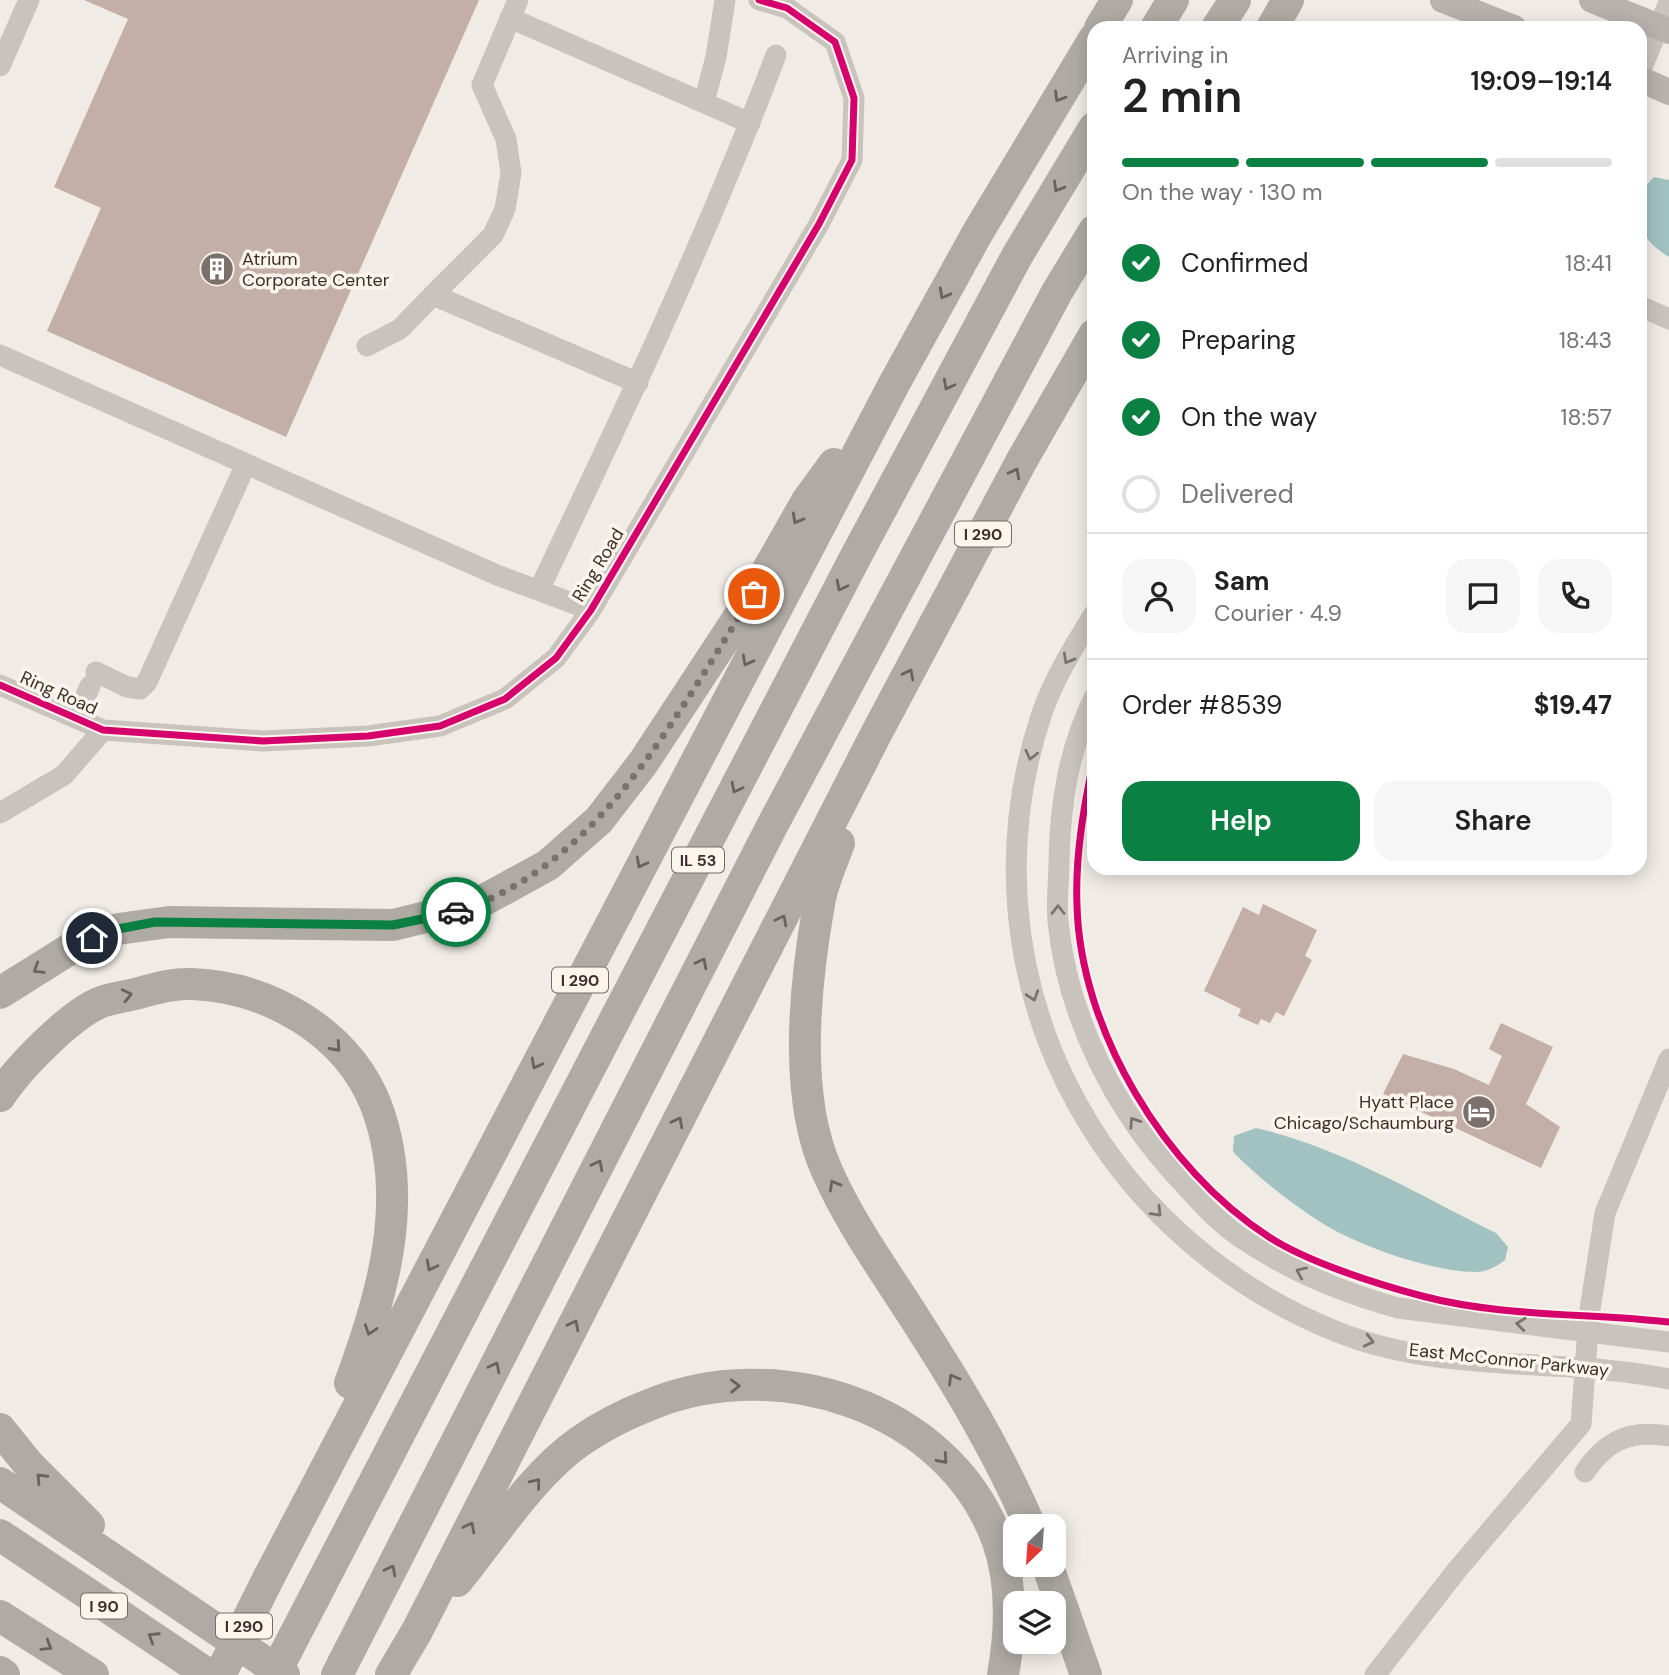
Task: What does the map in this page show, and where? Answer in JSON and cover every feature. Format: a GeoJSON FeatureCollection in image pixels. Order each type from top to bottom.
{"type":"FeatureCollection","features":[{"type":"Feature","properties":{"kind":"highway"},"geometry":{"type":"LineString","coordinates":[[1104,21],[1117,0]]}},
{"type":"Feature","properties":{"kind":"highway"},"geometry":{"type":"LineString","coordinates":[[1160,21],[1173,0]]}},
{"type":"Feature","properties":{"kind":"highway"},"geometry":{"type":"LineString","coordinates":[[1222,21],[1235,0]]}},
{"type":"Feature","properties":{"kind":"highway","name":"I 290"},"geometry":{"type":"LineString","coordinates":[[219,1675],[894,384],[978,232],[1087,51]]}},
{"type":"Feature","properties":{"kind":"highway","name":"IL 53"},"geometry":{"type":"LineString","coordinates":[[274,1675],[856,556],[1017,256],[1087,140]]}},
{"type":"Feature","properties":{"kind":"highway","name":"IL 53"},"geometry":{"type":"LineString","coordinates":[[337,1675],[772,826],[1051,304],[1087,243]]}},
{"type":"Feature","properties":{"kind":"highway","name":"I 290"},"geometry":{"type":"LineString","coordinates":[[395,1668],[417,1631],[877,734],[1022,460],[1087,347]]}},
{"type":"Feature","properties":{"kind":"highway"},"geometry":{"type":"LineString","coordinates":[[0,993],[70,949],[118,929],[169,922],[393,925],[475,905],[548,865],[598,820],[643,763],[754,594],[807,501],[894,384]]}},
{"type":"Feature","properties":{"kind":"highway"},"geometry":{"type":"LineString","coordinates":[[877,734],[819,901],[804,1048],[812,1118],[826,1170],[866,1243],[943,1362],[1009,1477],[1025,1514]]}},
{"type":"Feature","properties":{"kind":"highway"},"geometry":{"type":"LineString","coordinates":[[0,1096],[23,1067],[68,1024],[98,1003],[173,985],[191,984],[242,990],[287,1008],[325,1035],[357,1069],[377,1107],[388,1150],[392,1231],[377,1308],[365,1345],[296,1524]]}},
{"type":"Feature","properties":{"kind":"highway"},"geometry":{"type":"LineString","coordinates":[[417,1631],[547,1469],[579,1442],[648,1405],[683,1392],[729,1385],[792,1387],[856,1403],[898,1421],[938,1451],[968,1486],[998,1541],[1009,1594],[1010,1620],[1003,1675]]}},
{"type":"Feature","properties":{"kind":"highway"},"geometry":{"type":"LineString","coordinates":[[0,1429],[65,1504],[181,1608]]}},
{"type":"Feature","properties":{"kind":"highway"},"geometry":{"type":"LineString","coordinates":[[0,1483],[181,1608],[284,1675]]}},
{"type":"Feature","properties":{"kind":"highway","name":"I 90"},"geometry":{"type":"LineString","coordinates":[[0,1535],[209,1675]]}},
{"type":"Feature","properties":{"kind":"highway"},"geometry":{"type":"LineString","coordinates":[[1052,1577],[1086,1675]]}},
{"type":"Feature","properties":{"kind":"highway"},"geometry":{"type":"LineString","coordinates":[[0,1616],[93,1675]]}},
{"type":"Feature","properties":{"kind":"main road"},"geometry":{"type":"LineString","coordinates":[[1443,0],[1496,21]]}},
{"type":"Feature","properties":{"kind":"main road"},"geometry":{"type":"LineString","coordinates":[[1592,0],[1644,21]]}},
{"type":"Feature","properties":{"kind":"main road"},"geometry":{"type":"LineString","coordinates":[[1647,22],[1664,29]]}},
{"type":"Feature","properties":{"kind":"main road"},"geometry":{"type":"LineString","coordinates":[[1647,82],[1669,92]]}},
{"type":"Feature","properties":{"kind":"street"},"geometry":{"type":"LineString","coordinates":[[0,66],[29,0]]}},
{"type":"Feature","properties":{"kind":"street"},"geometry":{"type":"LineString","coordinates":[[704,102],[716,57],[725,0]]}},
{"type":"Feature","properties":{"kind":"street","name":"Ring Road"},"geometry":{"type":"LineString","coordinates":[[0,685],[103,730],[263,741],[368,736],[440,726],[505,699],[556,658],[591,610],[819,224],[852,160],[854,99],[835,42],[787,8],[759,0]]}},
{"type":"Feature","properties":{"kind":"street"},"geometry":{"type":"LineString","coordinates":[[1647,59],[1664,29],[1669,2]]}},
{"type":"Feature","properties":{"kind":"street"},"geometry":{"type":"LineString","coordinates":[[367,345],[400,329],[493,235],[505,209],[511,173],[506,139],[482,85],[514,9],[750,123]]}},
{"type":"Feature","properties":{"kind":"street"},"geometry":{"type":"LineString","coordinates":[[539,590],[638,383],[750,123],[776,55]]}},
{"type":"Feature","properties":{"kind":"street"},"geometry":{"type":"LineString","coordinates":[[433,295],[638,383]]}},
{"type":"Feature","properties":{"kind":"street"},"geometry":{"type":"LineString","coordinates":[[1647,309],[1669,319]]}},
{"type":"Feature","properties":{"kind":"street"},"geometry":{"type":"LineString","coordinates":[[0,355],[246,464],[591,610]]}},
{"type":"Feature","properties":{"kind":"street"},"geometry":{"type":"LineString","coordinates":[[76,718],[93,679],[140,689],[147,682],[246,464]]}},
{"type":"Feature","properties":{"kind":"street","name":"East McConnor Parkway"},"geometry":{"type":"LineString","coordinates":[[1087,626],[1059,676],[1042,714],[1022,800],[1017,888],[1029,987],[1079,1112],[1126,1180],[1171,1226],[1234,1279],[1283,1307],[1343,1334],[1439,1356],[1669,1379]]}},
{"type":"Feature","properties":{"kind":"street","name":"East McConnor Parkway"},"geometry":{"type":"LineString","coordinates":[[1087,717],[1065,777],[1060,810],[1058,920],[1069,978],[1098,1063],[1135,1124],[1165,1164],[1241,1238],[1288,1266],[1358,1297],[1398,1308],[1669,1342]]}},
{"type":"Feature","properties":{"kind":"street","name":"Ring Road"},"geometry":{"type":"LineString","coordinates":[[0,813],[64,775],[103,730]]}},
{"type":"Feature","properties":{"kind":"street"},"geometry":{"type":"LineString","coordinates":[[1376,1675],[1481,1541],[1581,1424],[1584,1370],[1599,1241],[1605,1213],[1669,1059]]}},
{"type":"Feature","properties":{"kind":"street"},"geometry":{"type":"LineString","coordinates":[[1586,1472],[1599,1451],[1632,1434],[1669,1436]]}},
{"type":"Feature","properties":{"kind":"water"},"geometry":{"type":"Polygon","coordinates":[[[1654,177],[1669,180],[1669,257],[1647,238],[1647,184],[1654,177]]]}},
{"type":"Feature","properties":{"kind":"water"},"geometry":{"type":"Polygon","coordinates":[[[1256,1128],[1287,1136],[1349,1160],[1496,1233],[1508,1247],[1505,1260],[1480,1272],[1439,1268],[1375,1249],[1337,1232],[1287,1199],[1233,1152],[1234,1136],[1256,1128]]]}},
{"type":"Feature","properties":{"kind":"building","name":"Atrium Corporate Center"},"geometry":{"type":"Polygon","coordinates":[[[84,0],[479,0],[286,437],[47,331],[101,208],[54,187],[128,19],[84,0]]]}},
{"type":"Feature","properties":{"kind":"building"},"geometry":{"type":"Polygon","coordinates":[[[1263,904],[1317,930],[1305,956],[1312,960],[1284,1016],[1276,1012],[1270,1023],[1261,1019],[1258,1025],[1238,1016],[1241,1009],[1204,991],[1243,907],[1259,915],[1263,904]]]}},
{"type":"Feature","properties":{"kind":"building","name":"Hyatt Place Chicago/Schaumburg"},"geometry":{"type":"Polygon","coordinates":[[[1501,1023],[1553,1047],[1526,1104],[1560,1127],[1541,1168],[1383,1094],[1403,1054],[1454,1069],[1489,1085],[1502,1056],[1489,1049],[1501,1023]]]}},
{"type":"Feature","properties":{"kind":"cycle path"},"geometry":{"type":"LineString","coordinates":[[0,685],[103,730],[263,741],[368,736],[440,726],[505,699],[556,658],[591,610],[819,224],[852,160],[854,98],[835,42],[787,8],[759,0]]}},
{"type":"Feature","properties":{"kind":"cycle path"},"geometry":{"type":"LineString","coordinates":[[1087,796],[1077,868],[1077,905],[1082,952],[1094,1000],[1112,1047],[1135,1093],[1163,1135],[1231,1209],[1269,1237],[1303,1255],[1422,1296],[1483,1308],[1669,1322]]}},
{"type":"Feature","properties":{"kind":"way so far"},"geometry":{"type":"LineString","coordinates":[[456,912],[499,895],[548,865],[598,820],[643,763],[754,594]]}},
{"type":"Feature","properties":{"kind":"place","name":"Atrium Corporate Center"},"geometry":{"type":"Point","coordinates":[217,269]}},
{"type":"Feature","properties":{"kind":"place","name":"Hyatt Place Chicago/Schaumburg"},"geometry":{"type":"Point","coordinates":[1479,1112]}},
{"type":"Feature","properties":{"kind":"route"},"geometry":{"type":"LineString","coordinates":[[92,938],[118,929],[155,922],[393,925],[456,912]]}}]}
